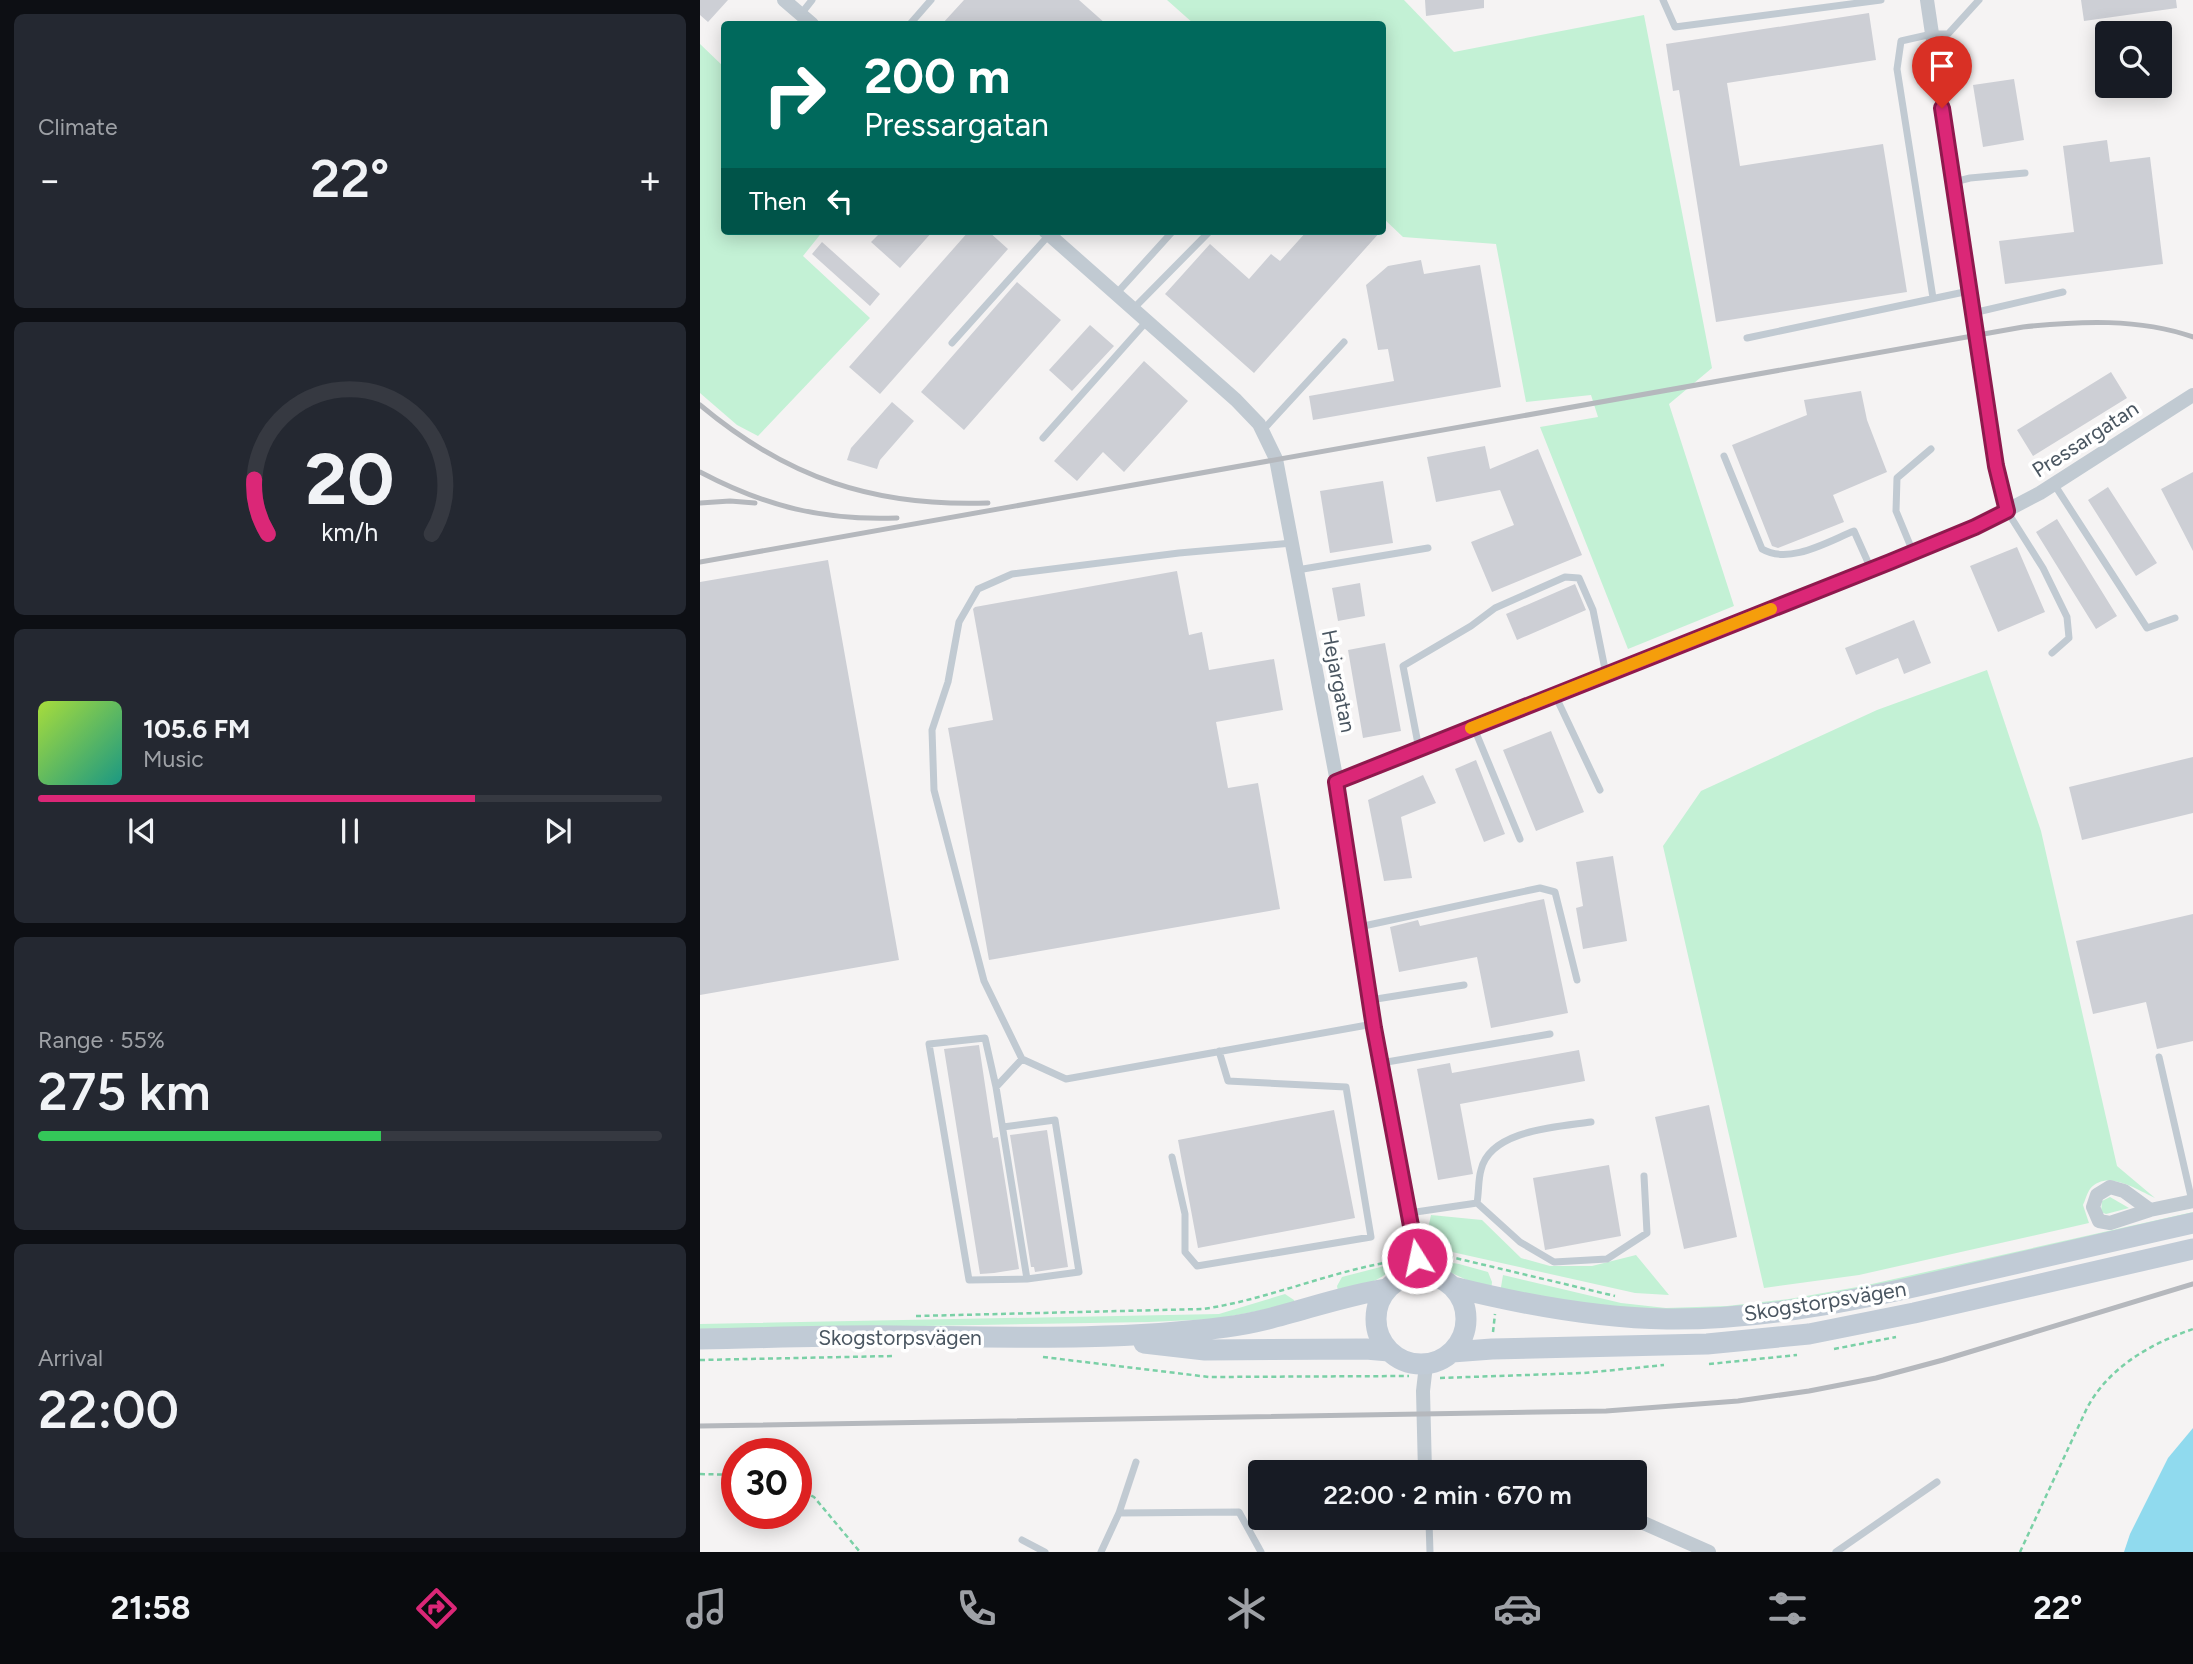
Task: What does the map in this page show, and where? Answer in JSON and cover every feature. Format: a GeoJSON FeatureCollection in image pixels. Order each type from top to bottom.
{"type":"FeatureCollection","features":[{"type":"Feature","properties":{"kind":"main road","name":"Skogstorpsvägen"},"geometry":{"type":"LineString","coordinates":[[1453,1287],[1496,1297],[1618,1317],[1701,1318],[1762,1314],[1914,1287],[2193,1223]]}},
{"type":"Feature","properties":{"kind":"main road","name":"Skogstorpsvägen"},"geometry":{"type":"LineString","coordinates":[[1451,1352],[1707,1344],[1809,1334],[1914,1313],[2193,1249]]}},
{"type":"Feature","properties":{"kind":"main road"},"geometry":{"type":"LineString","coordinates":[[1419,1266],[1453,1287],[1462,1299],[1467,1316],[1462,1339],[1451,1352],[1425,1371],[1389,1351],[1381,1340],[1376,1322],[1378,1304],[1387,1289],[1419,1266]]}},
{"type":"Feature","properties":{"kind":"main road","name":"Skogstorpsvägen"},"geometry":{"type":"LineString","coordinates":[[700,1339],[883,1336],[1100,1338],[1227,1327],[1288,1315],[1367,1292],[1387,1289]]}},
{"type":"Feature","properties":{"kind":"main road","name":"Skogstorpsvägen"},"geometry":{"type":"LineString","coordinates":[[1100,1338],[1205,1350],[1389,1351]]}},
{"type":"Feature","properties":{"kind":"street"},"geometry":{"type":"LineString","coordinates":[[784,0],[807,21]]}},
{"type":"Feature","properties":{"kind":"street"},"geometry":{"type":"LineString","coordinates":[[1927,0],[1996,466],[2007,511]]}},
{"type":"Feature","properties":{"kind":"street","name":"Hejargatan"},"geometry":{"type":"LineString","coordinates":[[1049,235],[1236,400],[1262,431],[1276,459],[1336,782],[1380,1064],[1419,1266]]}},
{"type":"Feature","properties":{"kind":"street","name":"Pressargatan"},"geometry":{"type":"LineString","coordinates":[[1336,782],[1975,527],[2053,484],[2193,395]]}},
{"type":"Feature","properties":{"kind":"street"},"geometry":{"type":"LineString","coordinates":[[2150,1210],[2193,1201]]}},
{"type":"Feature","properties":{"kind":"street"},"geometry":{"type":"LineString","coordinates":[[1425,1371],[1425,1460]]}},
{"type":"Feature","properties":{"kind":"street"},"geometry":{"type":"LineString","coordinates":[[1647,1526],[1709,1552]]}},
{"type":"Feature","properties":{"kind":"lane"},"geometry":{"type":"LineString","coordinates":[[808,21],[812,0]]}},
{"type":"Feature","properties":{"kind":"lane"},"geometry":{"type":"LineString","coordinates":[[912,21],[930,0]]}},
{"type":"Feature","properties":{"kind":"lane"},"geometry":{"type":"LineString","coordinates":[[1664,0],[1675,27],[1881,0]]}},
{"type":"Feature","properties":{"kind":"lane"},"geometry":{"type":"LineString","coordinates":[[1933,298],[1897,69],[1901,41],[1932,34],[1948,34],[1979,0]]}},
{"type":"Feature","properties":{"kind":"lane"},"geometry":{"type":"LineString","coordinates":[[1953,182],[2025,173]]}},
{"type":"Feature","properties":{"kind":"lane"},"geometry":{"type":"LineString","coordinates":[[952,343],[1045,235]]}},
{"type":"Feature","properties":{"kind":"lane"},"geometry":{"type":"LineString","coordinates":[[1116,294],[1169,235]]}},
{"type":"Feature","properties":{"kind":"lane"},"geometry":{"type":"LineString","coordinates":[[1133,309],[1206,235]]}},
{"type":"Feature","properties":{"kind":"lane"},"geometry":{"type":"LineString","coordinates":[[1747,338],[1969,291]]}},
{"type":"Feature","properties":{"kind":"lane"},"geometry":{"type":"LineString","coordinates":[[1973,313],[2063,292]]}},
{"type":"Feature","properties":{"kind":"lane"},"geometry":{"type":"LineString","coordinates":[[1043,438],[1147,321]]}},
{"type":"Feature","properties":{"kind":"lane"},"geometry":{"type":"LineString","coordinates":[[1262,431],[1343,342]]}},
{"type":"Feature","properties":{"kind":"lane"},"geometry":{"type":"LineString","coordinates":[[1913,553],[1896,511],[1897,478],[1931,449]]}},
{"type":"Feature","properties":{"kind":"lane"},"geometry":{"type":"LineString","coordinates":[[1724,456],[1762,549],[1774,556],[1808,550],[1854,531],[1871,570]]}},
{"type":"Feature","properties":{"kind":"lane"},"geometry":{"type":"LineString","coordinates":[[2053,484],[2147,628],[2175,618]]}},
{"type":"Feature","properties":{"kind":"lane"},"geometry":{"type":"LineString","coordinates":[[2007,511],[2043,568],[2067,617],[2068,638],[2052,653]]}},
{"type":"Feature","properties":{"kind":"lane"},"geometry":{"type":"LineString","coordinates":[[1292,543],[1179,553],[1012,574],[978,589],[958,622],[948,682],[932,730],[934,790],[984,981],[1022,1059],[1066,1079],[1373,1024]]}},
{"type":"Feature","properties":{"kind":"lane"},"geometry":{"type":"LineString","coordinates":[[1297,570],[1428,548]]}},
{"type":"Feature","properties":{"kind":"lane"},"geometry":{"type":"LineString","coordinates":[[1419,749],[1403,666],[1471,626],[1495,608],[1565,578],[1579,578],[1593,610],[1606,674]]}},
{"type":"Feature","properties":{"kind":"lane"},"geometry":{"type":"LineString","coordinates":[[1555,694],[1600,790]]}},
{"type":"Feature","properties":{"kind":"lane"},"geometry":{"type":"LineString","coordinates":[[1474,727],[1520,839]]}},
{"type":"Feature","properties":{"kind":"lane"},"geometry":{"type":"LineString","coordinates":[[1359,927],[1540,888],[1555,892],[1577,981]]}},
{"type":"Feature","properties":{"kind":"lane"},"geometry":{"type":"LineString","coordinates":[[1370,1000],[1464,985]]}},
{"type":"Feature","properties":{"kind":"lane"},"geometry":{"type":"LineString","coordinates":[[1380,1064],[1550,1034]]}},
{"type":"Feature","properties":{"kind":"lane"},"geometry":{"type":"LineString","coordinates":[[1003,1127],[1055,1119],[1080,1272],[1027,1279],[969,1280],[929,1044],[985,1038],[1003,1127],[1027,1279]]}},
{"type":"Feature","properties":{"kind":"lane"},"geometry":{"type":"LineString","coordinates":[[1172,1157],[1185,1214],[1185,1252],[1197,1266],[1371,1237],[1346,1087],[1228,1081],[1219,1051]]}},
{"type":"Feature","properties":{"kind":"lane"},"geometry":{"type":"LineString","coordinates":[[2159,1057],[2193,1201]]}},
{"type":"Feature","properties":{"kind":"lane"},"geometry":{"type":"LineString","coordinates":[[996,1087],[1022,1059]]}},
{"type":"Feature","properties":{"kind":"lane"},"geometry":{"type":"LineString","coordinates":[[1477,1203],[1481,1168],[1496,1144],[1537,1130],[1591,1122]]}},
{"type":"Feature","properties":{"kind":"lane"},"geometry":{"type":"LineString","coordinates":[[1477,1203],[1520,1242],[1554,1262],[1607,1259],[1647,1233],[1644,1176]]}},
{"type":"Feature","properties":{"kind":"lane"},"geometry":{"type":"LineString","coordinates":[[1409,1214],[1477,1203]]}},
{"type":"Feature","properties":{"kind":"lane"},"geometry":{"type":"LineString","coordinates":[[1101,1552],[1119,1513],[1136,1462]]}},
{"type":"Feature","properties":{"kind":"lane"},"geometry":{"type":"LineString","coordinates":[[1836,1552],[1937,1482]]}},
{"type":"Feature","properties":{"kind":"lane"},"geometry":{"type":"LineString","coordinates":[[1119,1513],[1239,1512],[1261,1552]]}},
{"type":"Feature","properties":{"kind":"lane"},"geometry":{"type":"LineString","coordinates":[[1429,1530],[1430,1552]]}},
{"type":"Feature","properties":{"kind":"lane"},"geometry":{"type":"LineString","coordinates":[[1022,1540],[1045,1552]]}},
{"type":"Feature","properties":{"kind":"path"},"geometry":{"type":"LineString","coordinates":[[905,1316],[1203,1309],[1236,1303],[1363,1266],[1419,1266],[1439,1256],[1626,1298]]}},
{"type":"Feature","properties":{"kind":"path"},"geometry":{"type":"LineString","coordinates":[[1492,1349],[1496,1297]]}},
{"type":"Feature","properties":{"kind":"path"},"geometry":{"type":"LineString","coordinates":[[2020,1552],[2087,1408],[2099,1388],[2139,1354],[2193,1329]]}},
{"type":"Feature","properties":{"kind":"path"},"geometry":{"type":"LineString","coordinates":[[700,1360],[894,1356]]}},
{"type":"Feature","properties":{"kind":"path"},"geometry":{"type":"LineString","coordinates":[[1041,1357],[1209,1377],[1425,1371]]}},
{"type":"Feature","properties":{"kind":"path"},"geometry":{"type":"LineString","coordinates":[[700,1474],[721,1475]]}},
{"type":"Feature","properties":{"kind":"path"},"geometry":{"type":"LineString","coordinates":[[812,1496],[860,1552]]}},
{"type":"Feature","properties":{"kind":"green space"},"geometry":{"type":"Polygon","coordinates":[[[1167,0],[1404,0],[1454,52],[1644,15],[1712,368],[1669,404],[1734,606],[1628,649],[1540,427],[1598,417],[1591,395],[1526,402],[1496,244],[1403,237],[1386,221],[1386,21],[1191,21],[1167,0]]]}},
{"type":"Feature","properties":{"kind":"green space"},"geometry":{"type":"Polygon","coordinates":[[[700,44],[721,64],[721,235],[820,235],[803,256],[870,318],[758,436],[737,425],[700,393],[700,44]]]}},
{"type":"Feature","properties":{"kind":"green space"},"geometry":{"type":"Polygon","coordinates":[[[1987,670],[2041,831],[2117,1166],[2155,1198],[2131,1186],[2105,1181],[2090,1189],[2083,1205],[2089,1223],[1859,1275],[1764,1288],[1663,846],[1701,791],[1877,710],[1987,670]]]}},
{"type":"Feature","properties":{"kind":"green space"},"geometry":{"type":"Polygon","coordinates":[[[2110,1197],[2129,1208],[2106,1214],[2101,1212],[2102,1201],[2110,1197]]]}},
{"type":"Feature","properties":{"kind":"green space"},"geometry":{"type":"Polygon","coordinates":[[[2193,1212],[2193,1216],[1820,1299],[1750,1309],[1643,1311],[1500,1293],[1503,1275],[1621,1303],[1666,1308],[1727,1306],[1789,1299],[1863,1286],[2193,1212]]]}},
{"type":"Feature","properties":{"kind":"green space"},"geometry":{"type":"Polygon","coordinates":[[[1431,1215],[1482,1220],[1521,1258],[1550,1266],[1592,1266],[1636,1255],[1669,1295],[1635,1293],[1452,1252],[1435,1241],[1428,1229],[1431,1215]]]}},
{"type":"Feature","properties":{"kind":"green space"},"geometry":{"type":"Polygon","coordinates":[[[1436,1260],[1488,1272],[1492,1282],[1491,1291],[1445,1270],[1436,1260]]]}},
{"type":"Feature","properties":{"kind":"green space"},"geometry":{"type":"Polygon","coordinates":[[[1392,1264],[1394,1266],[1389,1272],[1376,1280],[1338,1291],[1337,1286],[1342,1277],[1392,1264]]]}},
{"type":"Feature","properties":{"kind":"green space"},"geometry":{"type":"Polygon","coordinates":[[[1285,1294],[1294,1300],[1295,1304],[1216,1319],[700,1330],[700,1324],[1219,1314],[1285,1294]]]}},
{"type":"Feature","properties":{"kind":"water"},"geometry":{"type":"Polygon","coordinates":[[[2193,1428],[2193,1552],[2124,1552],[2130,1534],[2168,1458],[2193,1428]]]}},
{"type":"Feature","properties":{"kind":"building"},"geometry":{"type":"Polygon","coordinates":[[[700,0],[728,0],[708,22],[700,15],[700,0]]]}},
{"type":"Feature","properties":{"kind":"building"},"geometry":{"type":"Polygon","coordinates":[[[964,0],[1079,0],[1103,21],[945,21],[964,0]]]}},
{"type":"Feature","properties":{"kind":"building"},"geometry":{"type":"Polygon","coordinates":[[[1425,0],[1484,0],[1484,8],[1426,16],[1425,0]]]}},
{"type":"Feature","properties":{"kind":"building"},"geometry":{"type":"Polygon","coordinates":[[[2081,0],[2176,0],[2177,8],[2084,21],[2081,0]]]}},
{"type":"Feature","properties":{"kind":"building"},"geometry":{"type":"Polygon","coordinates":[[[1869,13],[1876,60],[1727,83],[1740,166],[1883,144],[1907,292],[1716,322],[1679,90],[1673,91],[1666,44],[1869,13]]]}},
{"type":"Feature","properties":{"kind":"building"},"geometry":{"type":"Polygon","coordinates":[[[2014,79],[2024,140],[1983,147],[1973,85],[2014,79]]]}},
{"type":"Feature","properties":{"kind":"building"},"geometry":{"type":"Polygon","coordinates":[[[2107,140],[2110,162],[2150,157],[2163,264],[2005,284],[1999,241],[2074,232],[2063,146],[2107,140]]]}},
{"type":"Feature","properties":{"kind":"building"},"geometry":{"type":"Polygon","coordinates":[[[878,235],[929,235],[900,268],[871,242],[878,235]]]}},
{"type":"Feature","properties":{"kind":"building"},"geometry":{"type":"Polygon","coordinates":[[[965,235],[992,235],[1008,249],[880,394],[849,367],[965,235]]]}},
{"type":"Feature","properties":{"kind":"building"},"geometry":{"type":"Polygon","coordinates":[[[1303,235],[1377,235],[1254,373],[1165,294],[1210,244],[1249,279],[1271,254],[1280,261],[1303,235]]]}},
{"type":"Feature","properties":{"kind":"building"},"geometry":{"type":"Polygon","coordinates":[[[822,242],[880,294],[870,306],[812,254],[822,242]]]}},
{"type":"Feature","properties":{"kind":"building"},"geometry":{"type":"Polygon","coordinates":[[[1421,260],[1424,274],[1480,265],[1501,387],[1313,420],[1309,396],[1394,381],[1388,349],[1378,350],[1366,285],[1388,266],[1421,260]]]}},
{"type":"Feature","properties":{"kind":"building"},"geometry":{"type":"Polygon","coordinates":[[[1017,282],[1061,320],[964,430],[921,392],[1017,282]]]}},
{"type":"Feature","properties":{"kind":"building"},"geometry":{"type":"Polygon","coordinates":[[[1090,325],[1114,346],[1072,391],[1049,370],[1090,325]]]}},
{"type":"Feature","properties":{"kind":"building"},"geometry":{"type":"Polygon","coordinates":[[[1144,361],[1188,401],[1124,472],[1103,452],[1077,481],[1054,461],[1144,361]]]}},
{"type":"Feature","properties":{"kind":"building"},"geometry":{"type":"Polygon","coordinates":[[[2111,372],[2127,398],[2033,456],[2017,430],[2111,372]]]}},
{"type":"Feature","properties":{"kind":"building"},"geometry":{"type":"Polygon","coordinates":[[[1861,391],[1867,420],[1887,472],[1833,495],[1844,522],[1778,548],[1772,546],[1732,445],[1807,415],[1804,400],[1861,391]]]}},
{"type":"Feature","properties":{"kind":"building"},"geometry":{"type":"Polygon","coordinates":[[[892,402],[914,421],[880,460],[877,469],[847,460],[851,448],[892,402]]]}},
{"type":"Feature","properties":{"kind":"building"},"geometry":{"type":"Polygon","coordinates":[[[1485,446],[1490,469],[1538,449],[1582,555],[1492,592],[1471,542],[1514,525],[1500,490],[1436,502],[1427,457],[1485,446]]]}},
{"type":"Feature","properties":{"kind":"building"},"geometry":{"type":"Polygon","coordinates":[[[2193,472],[2193,551],[2161,489],[2193,472]]]}},
{"type":"Feature","properties":{"kind":"building"},"geometry":{"type":"Polygon","coordinates":[[[1383,481],[1393,543],[1330,553],[1320,491],[1383,481]]]}},
{"type":"Feature","properties":{"kind":"building"},"geometry":{"type":"Polygon","coordinates":[[[2108,487],[2157,563],[2136,576],[2088,500],[2108,487]]]}},
{"type":"Feature","properties":{"kind":"building"},"geometry":{"type":"Polygon","coordinates":[[[2057,519],[2117,616],[2096,629],[2036,532],[2057,519]]]}},
{"type":"Feature","properties":{"kind":"building"},"geometry":{"type":"Polygon","coordinates":[[[2017,547],[2045,612],[1998,632],[1970,566],[2017,547]]]}},
{"type":"Feature","properties":{"kind":"building"},"geometry":{"type":"Polygon","coordinates":[[[828,560],[899,960],[700,995],[700,582],[828,560]]]}},
{"type":"Feature","properties":{"kind":"building"},"geometry":{"type":"Polygon","coordinates":[[[1177,571],[1189,635],[1202,632],[1209,670],[1274,659],[1283,710],[1216,722],[1228,788],[1258,783],[1280,909],[989,960],[948,728],[993,720],[973,609],[1177,571]]]}},
{"type":"Feature","properties":{"kind":"building"},"geometry":{"type":"Polygon","coordinates":[[[1360,583],[1365,616],[1338,621],[1332,588],[1360,583]]]}},
{"type":"Feature","properties":{"kind":"building"},"geometry":{"type":"Polygon","coordinates":[[[1575,584],[1586,610],[1517,640],[1506,614],[1575,584]]]}},
{"type":"Feature","properties":{"kind":"building"},"geometry":{"type":"Polygon","coordinates":[[[1914,620],[1931,663],[1904,674],[1898,658],[1856,675],[1845,648],[1914,620]]]}},
{"type":"Feature","properties":{"kind":"building"},"geometry":{"type":"Polygon","coordinates":[[[1385,643],[1401,731],[1363,738],[1348,650],[1385,643]]]}},
{"type":"Feature","properties":{"kind":"building"},"geometry":{"type":"Polygon","coordinates":[[[1551,731],[1584,812],[1536,831],[1503,750],[1551,731]]]}},
{"type":"Feature","properties":{"kind":"building"},"geometry":{"type":"Polygon","coordinates":[[[2193,757],[2193,813],[2082,840],[2069,787],[2193,757]]]}},
{"type":"Feature","properties":{"kind":"building"},"geometry":{"type":"Polygon","coordinates":[[[1476,760],[1505,834],[1484,842],[1455,769],[1476,760]]]}},
{"type":"Feature","properties":{"kind":"building"},"geometry":{"type":"Polygon","coordinates":[[[1423,775],[1436,803],[1401,817],[1412,878],[1384,881],[1368,800],[1423,775]]]}},
{"type":"Feature","properties":{"kind":"building"},"geometry":{"type":"Polygon","coordinates":[[[1613,856],[1627,941],[1583,949],[1576,908],[1583,906],[1576,862],[1613,856]]]}},
{"type":"Feature","properties":{"kind":"building"},"geometry":{"type":"Polygon","coordinates":[[[1544,899],[1568,1013],[1491,1028],[1477,957],[1399,972],[1390,927],[1418,920],[1420,926],[1544,899]]]}},
{"type":"Feature","properties":{"kind":"building"},"geometry":{"type":"Polygon","coordinates":[[[2193,914],[2193,1041],[2157,1049],[2146,1002],[2093,1014],[2076,941],[2193,914]]]}},
{"type":"Feature","properties":{"kind":"building"},"geometry":{"type":"Polygon","coordinates":[[[979,1045],[993,1138],[998,1137],[1019,1269],[980,1274],[944,1049],[979,1045]]]}},
{"type":"Feature","properties":{"kind":"building"},"geometry":{"type":"Polygon","coordinates":[[[1579,1050],[1585,1081],[1460,1104],[1473,1174],[1438,1180],[1417,1069],[1450,1063],[1452,1073],[1579,1050]]]}},
{"type":"Feature","properties":{"kind":"building"},"geometry":{"type":"Polygon","coordinates":[[[1709,1105],[1737,1237],[1684,1249],[1655,1117],[1709,1105]]]}},
{"type":"Feature","properties":{"kind":"building"},"geometry":{"type":"Polygon","coordinates":[[[1334,1110],[1355,1218],[1198,1248],[1178,1140],[1334,1110]]]}},
{"type":"Feature","properties":{"kind":"building"},"geometry":{"type":"Polygon","coordinates":[[[1047,1130],[1068,1267],[1035,1272],[1034,1267],[1031,1267],[1010,1135],[1047,1130]]]}},
{"type":"Feature","properties":{"kind":"building"},"geometry":{"type":"Polygon","coordinates":[[[1609,1165],[1621,1236],[1545,1250],[1533,1178],[1609,1165]]]}},
{"type":"Feature","properties":{"kind":"railway"},"geometry":{"type":"LineString","coordinates":[[700,562],[2023,327],[2066,323],[2130,324],[2193,337]]}},
{"type":"Feature","properties":{"kind":"railway"},"geometry":{"type":"LineString","coordinates":[[700,405],[766,452],[834,483],[907,500],[988,503]]}},
{"type":"Feature","properties":{"kind":"railway"},"geometry":{"type":"LineString","coordinates":[[700,472],[748,494],[795,509],[844,517],[897,518]]}},
{"type":"Feature","properties":{"kind":"railway"},"geometry":{"type":"LineString","coordinates":[[700,503],[755,503]]}},
{"type":"Feature","properties":{"kind":"railway"},"geometry":{"type":"LineString","coordinates":[[700,1426],[1606,1411],[1738,1401],[1876,1378],[2193,1284]]}},
{"type":"Feature","properties":{"kind":"slow traffic"},"geometry":{"type":"LineString","coordinates":[[1471,728],[1771,609]]}},
{"type":"Feature","properties":{"kind":"route"},"geometry":{"type":"LineString","coordinates":[[1417,1258],[1374,1028],[1336,782],[1890,562],[2007,511],[1996,466],[1942,108]]}}]}
